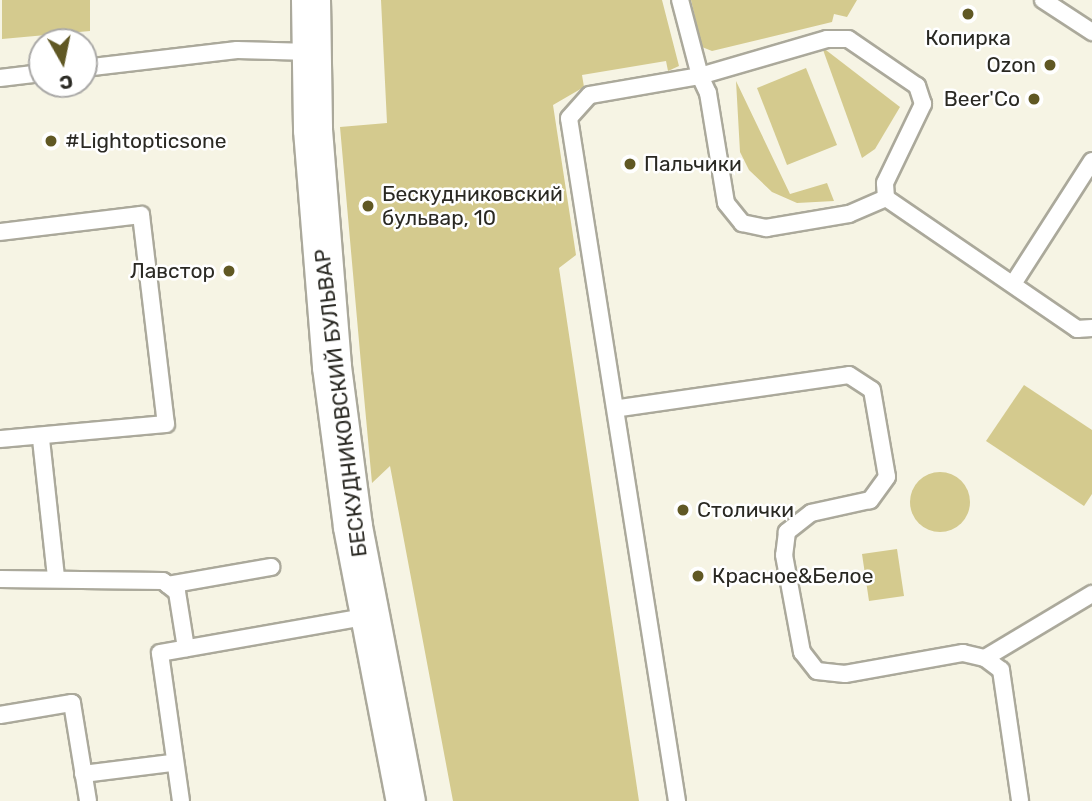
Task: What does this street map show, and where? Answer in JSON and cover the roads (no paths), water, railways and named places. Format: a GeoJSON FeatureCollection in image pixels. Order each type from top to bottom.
{"type":"FeatureCollection","features":[{"type":"Feature","properties":{"kind":"street","name":"БЕСКУДНИКОВСКИЙ БУЛЬВАР"},"geometry":{"type":"LineString","coordinates":[[311,0],[311,52],[332,367],[370,616],[406,801]]}},
{"type":"Feature","properties":{"kind":"lane"},"geometry":{"type":"LineString","coordinates":[[680,0],[699,76],[708,93],[726,203],[742,223],[766,228],[849,214],[886,198]]}},
{"type":"Feature","properties":{"kind":"lane"},"geometry":{"type":"LineString","coordinates":[[1043,0],[1092,32]]}},
{"type":"Feature","properties":{"kind":"lane"},"geometry":{"type":"LineString","coordinates":[[677,801],[620,408],[569,118],[590,95],[699,76],[827,39],[848,39],[917,86],[923,104],[885,183],[886,198]]}},
{"type":"Feature","properties":{"kind":"lane"},"geometry":{"type":"LineString","coordinates":[[98,66],[237,50],[311,52]]}},
{"type":"Feature","properties":{"kind":"lane"},"geometry":{"type":"LineString","coordinates":[[0,78],[28,75]]}},
{"type":"Feature","properties":{"kind":"lane"},"geometry":{"type":"LineString","coordinates":[[1013,284],[1092,162]]}},
{"type":"Feature","properties":{"kind":"lane"},"geometry":{"type":"LineString","coordinates":[[886,198],[1077,329],[1092,328]]}},
{"type":"Feature","properties":{"kind":"lane"},"geometry":{"type":"LineString","coordinates":[[0,232],[141,215],[166,424],[41,439],[0,439]]}},
{"type":"Feature","properties":{"kind":"lane"},"geometry":{"type":"LineString","coordinates":[[620,408],[849,375],[872,390],[887,477],[870,500],[811,513],[787,532],[784,555],[802,652],[817,671],[845,674],[963,653],[985,657],[1001,670],[1020,801]]}},
{"type":"Feature","properties":{"kind":"lane"},"geometry":{"type":"LineString","coordinates":[[41,439],[55,578]]}},
{"type":"Feature","properties":{"kind":"lane"},"geometry":{"type":"LineString","coordinates":[[0,579],[55,578],[168,585],[271,567]]}},
{"type":"Feature","properties":{"kind":"lane"},"geometry":{"type":"LineString","coordinates":[[168,585],[177,592],[186,648]]}},
{"type":"Feature","properties":{"kind":"lane"},"geometry":{"type":"LineString","coordinates":[[985,657],[1092,594]]}},
{"type":"Feature","properties":{"kind":"lane"},"geometry":{"type":"LineString","coordinates":[[181,801],[171,763],[160,653],[370,616]]}},
{"type":"Feature","properties":{"kind":"lane"},"geometry":{"type":"LineString","coordinates":[[0,715],[72,703],[88,801]]}},
{"type":"Feature","properties":{"kind":"lane"},"geometry":{"type":"LineString","coordinates":[[83,774],[171,763]]}},
{"type":"Feature","properties":{"kind":"place","name":"Копирка"},"geometry":{"type":"Point","coordinates":[968,14]}},
{"type":"Feature","properties":{"kind":"place","name":"Ozon"},"geometry":{"type":"Point","coordinates":[1050,65]}},
{"type":"Feature","properties":{"kind":"place","name":"Beer'Co"},"geometry":{"type":"Point","coordinates":[1034,99]}},
{"type":"Feature","properties":{"kind":"place","name":"#Lightopticsone"},"geometry":{"type":"Point","coordinates":[51,141]}},
{"type":"Feature","properties":{"kind":"place","name":"Пальчики"},"geometry":{"type":"Point","coordinates":[630,164]}},
{"type":"Feature","properties":{"kind":"place","name":"Бескудниковский бульвар, 10"},"geometry":{"type":"Point","coordinates":[368,206]}},
{"type":"Feature","properties":{"kind":"place","name":"Лавстор"},"geometry":{"type":"Point","coordinates":[229,271]}},
{"type":"Feature","properties":{"kind":"place","name":"Столички"},"geometry":{"type":"Point","coordinates":[683,510]}},
{"type":"Feature","properties":{"kind":"place","name":"Красное&Белое"},"geometry":{"type":"Point","coordinates":[698,576]}}]}
